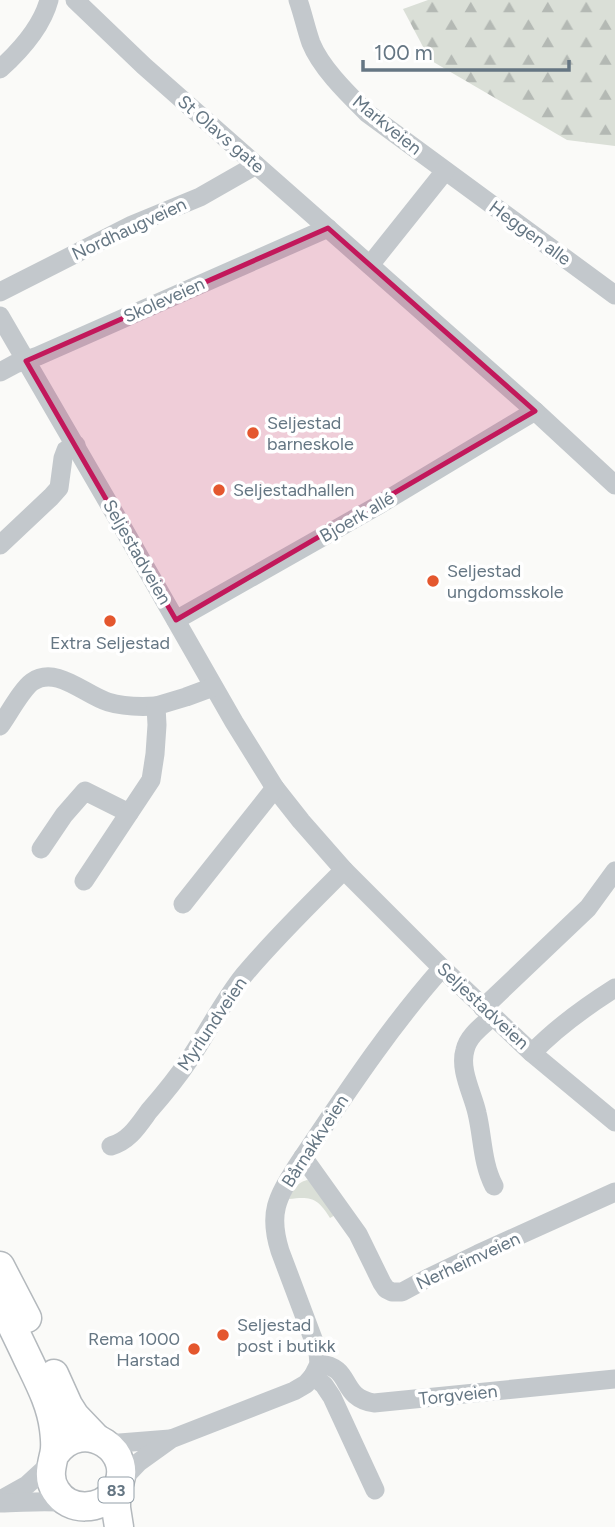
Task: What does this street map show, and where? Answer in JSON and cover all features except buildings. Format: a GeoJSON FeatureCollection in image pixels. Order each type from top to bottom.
{"type":"FeatureCollection","features":[{"type":"Feature","properties":{"kind":"highway","name":"83"},"geometry":{"type":"LineString","coordinates":[[0,1266],[68,1405],[75,1416],[115,1453],[120,1470],[116,1508],[118,1527]]}},
{"type":"Feature","properties":{"kind":"highway"},"geometry":{"type":"LineString","coordinates":[[0,1302],[52,1414],[55,1433],[50,1476],[52,1483],[59,1495],[80,1512]]}},
{"type":"Feature","properties":{"kind":"highway"},"geometry":{"type":"LineString","coordinates":[[53,1458],[63,1444],[72,1439],[83,1437],[101,1441]]}},
{"type":"Feature","properties":{"kind":"highway","name":"83"},"geometry":{"type":"LineString","coordinates":[[80,1512],[108,1498],[117,1486]]}},
{"type":"Feature","properties":{"kind":"street"},"geometry":{"type":"LineString","coordinates":[[4,66],[38,24],[48,0]]}},
{"type":"Feature","properties":{"kind":"street","name":"St Olavs gate"},"geometry":{"type":"LineString","coordinates":[[75,0],[144,66],[535,411],[615,485]]}},
{"type":"Feature","properties":{"kind":"street","name":"Markveien"},"geometry":{"type":"LineString","coordinates":[[298,0],[317,55],[348,93],[367,113],[445,171]]}},
{"type":"Feature","properties":{"kind":"street","name":"Nordhaugveien"},"geometry":{"type":"LineString","coordinates":[[0,292],[132,225],[200,197],[256,165]]}},
{"type":"Feature","properties":{"kind":"street"},"geometry":{"type":"LineString","coordinates":[[370,265],[445,171]]}},
{"type":"Feature","properties":{"kind":"street","name":"Heggen alle"},"geometry":{"type":"LineString","coordinates":[[445,171],[615,295]]}},
{"type":"Feature","properties":{"kind":"street","name":"Skoleveien"},"geometry":{"type":"LineString","coordinates":[[0,372],[328,228]]}},
{"type":"Feature","properties":{"kind":"street","name":"Seljestadveien"},"geometry":{"type":"LineString","coordinates":[[0,316],[213,687],[275,788],[344,870],[442,968],[531,1053],[615,1122]]}},
{"type":"Feature","properties":{"kind":"street","name":"Bjoerk allé"},"geometry":{"type":"LineString","coordinates":[[176,620],[377,506],[535,411]]}},
{"type":"Feature","properties":{"kind":"street"},"geometry":{"type":"LineString","coordinates":[[0,545],[59,488],[66,450],[76,445]]}},
{"type":"Feature","properties":{"kind":"street"},"geometry":{"type":"LineString","coordinates":[[0,726],[29,684],[40,678],[58,678],[104,701],[123,706],[156,706],[213,687]]}},
{"type":"Feature","properties":{"kind":"street"},"geometry":{"type":"LineString","coordinates":[[84,881],[151,780],[157,725],[156,706]]}},
{"type":"Feature","properties":{"kind":"street"},"geometry":{"type":"LineString","coordinates":[[183,904],[275,788]]}},
{"type":"Feature","properties":{"kind":"street"},"geometry":{"type":"LineString","coordinates":[[41,849],[64,815],[85,791],[129,813]]}},
{"type":"Feature","properties":{"kind":"street","name":"Myrlundveien"},"geometry":{"type":"LineString","coordinates":[[111,1146],[129,1137],[167,1089],[188,1062],[225,999],[246,973],[290,923],[344,870]]}},
{"type":"Feature","properties":{"kind":"street"},"geometry":{"type":"LineString","coordinates":[[494,1186],[483,1153],[478,1116],[464,1069],[465,1049],[487,1012],[589,908],[615,871]]}},
{"type":"Feature","properties":{"kind":"street","name":"Bårnakkveien"},"geometry":{"type":"LineString","coordinates":[[375,1490],[332,1397],[316,1370],[318,1352],[275,1234],[275,1211],[285,1186],[303,1157],[383,1040],[442,968]]}},
{"type":"Feature","properties":{"kind":"street"},"geometry":{"type":"LineString","coordinates":[[531,1053],[575,1015],[615,988]]}},
{"type":"Feature","properties":{"kind":"street","name":"Nerheimveien"},"geometry":{"type":"LineString","coordinates":[[303,1157],[358,1234],[386,1289],[397,1293],[615,1192]]}},
{"type":"Feature","properties":{"kind":"street","name":"Torgveien"},"geometry":{"type":"LineString","coordinates":[[316,1370],[329,1365],[338,1369],[355,1396],[373,1404],[615,1379]]}},
{"type":"Feature","properties":{"kind":"street"},"geometry":{"type":"LineString","coordinates":[[117,1486],[139,1462],[171,1439],[294,1391],[306,1384],[316,1370]]}},
{"type":"Feature","properties":{"kind":"street"},"geometry":{"type":"LineString","coordinates":[[101,1441],[171,1439]]}},
{"type":"Feature","properties":{"kind":"street"},"geometry":{"type":"LineString","coordinates":[[0,1501],[27,1485],[53,1458]]}},
{"type":"Feature","properties":{"kind":"street"},"geometry":{"type":"LineString","coordinates":[[0,1501],[47,1501],[80,1512]]}},
{"type":"Feature","properties":{"kind":"highlighted area"},"geometry":{"type":"Polygon","coordinates":[[[328,228],[535,411],[176,620],[26,361],[328,228]]]}},
{"type":"Feature","properties":{"kind":"green space"},"geometry":{"type":"Polygon","coordinates":[[[428,0],[615,0],[615,146],[567,140],[430,60],[403,9],[428,0]]]}},
{"type":"Feature","properties":{"kind":"green space"},"geometry":{"type":"Polygon","coordinates":[[[307,1180],[312,1181],[337,1214],[330,1218],[322,1206],[313,1200],[289,1199],[298,1185],[307,1180]]]}},
{"type":"Feature","properties":{"kind":"place","name":"Seljestad barneskole"},"geometry":{"type":"Point","coordinates":[253,433]}},
{"type":"Feature","properties":{"kind":"place","name":"Seljestadhallen"},"geometry":{"type":"Point","coordinates":[219,490]}},
{"type":"Feature","properties":{"kind":"place","name":"Seljestad ungdomsskole"},"geometry":{"type":"Point","coordinates":[433,581]}},
{"type":"Feature","properties":{"kind":"place","name":"Extra Seljestad"},"geometry":{"type":"Point","coordinates":[110,621]}},
{"type":"Feature","properties":{"kind":"place","name":"Seljestad post i butikk"},"geometry":{"type":"Point","coordinates":[223,1335]}},
{"type":"Feature","properties":{"kind":"place","name":"Rema 1000 Harstad"},"geometry":{"type":"Point","coordinates":[194,1349]}}]}
